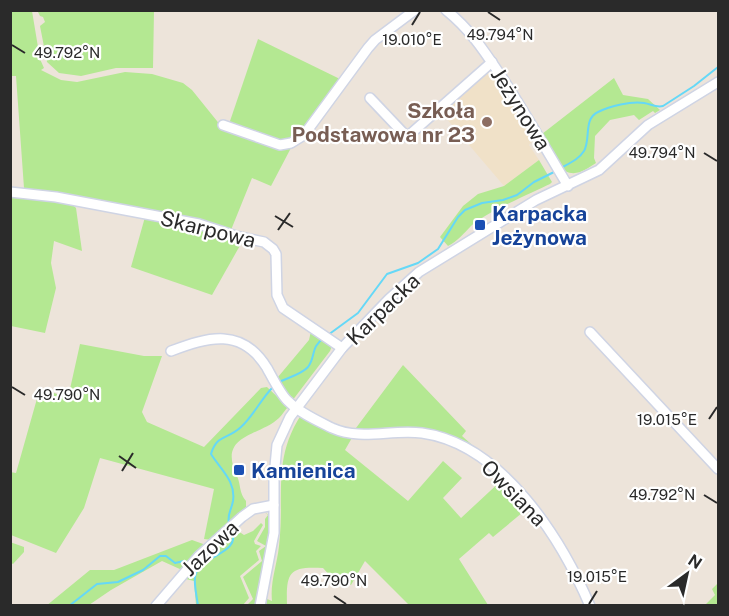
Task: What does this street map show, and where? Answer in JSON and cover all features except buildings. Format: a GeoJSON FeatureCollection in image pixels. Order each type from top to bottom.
{"type":"FeatureCollection","features":[{"type":"Feature","properties":{"kind":"street"},"geometry":{"type":"LineString","coordinates":[[224,125],[280,145],[291,143],[304,135],[375,40],[415,10]]}},
{"type":"Feature","properties":{"kind":"street","name":"Jeżynowa"},"geometry":{"type":"LineString","coordinates":[[446,10],[467,28],[492,62],[568,186]]}},
{"type":"Feature","properties":{"kind":"street"},"geometry":{"type":"LineString","coordinates":[[370,98],[407,137],[492,62]]}},
{"type":"Feature","properties":{"kind":"street","name":"Karpacka"},"geometry":{"type":"LineString","coordinates":[[260,606],[274,533],[277,445],[296,408],[342,348],[389,298],[419,272],[536,200],[599,170],[648,125],[718,82]]}},
{"type":"Feature","properties":{"kind":"street","name":"Skarpowa"},"geometry":{"type":"LineString","coordinates":[[10,192],[56,197],[199,224],[264,242],[276,254],[276,286],[279,301],[290,314],[342,348]]}},
{"type":"Feature","properties":{"kind":"street"},"geometry":{"type":"LineString","coordinates":[[590,332],[718,469]]}},
{"type":"Feature","properties":{"kind":"street"},"geometry":{"type":"LineString","coordinates":[[171,351],[197,341],[232,339],[245,345],[260,360],[283,392],[286,401],[296,408]]}},
{"type":"Feature","properties":{"kind":"street","name":"Owsiana"},"geometry":{"type":"LineString","coordinates":[[296,408],[346,433],[366,435],[407,432],[434,435],[451,441],[483,459],[509,482],[549,529],[590,606]]}},
{"type":"Feature","properties":{"kind":"street","name":"Jazowa"},"geometry":{"type":"LineString","coordinates":[[156,606],[199,556],[236,523],[253,509],[274,505]]}},
{"type":"Feature","properties":{"kind":"shaded area","name":"Szkoła Podstawowa nr 23"},"geometry":{"type":"Polygon","coordinates":[[[492,69],[531,132],[529,134],[533,140],[529,145],[539,160],[504,186],[440,111],[486,71],[492,69]]]}},
{"type":"Feature","properties":{"kind":"green space"},"geometry":{"type":"Polygon","coordinates":[[[10,11],[32,11],[40,59],[44,68],[41,70],[61,80],[77,82],[125,72],[152,74],[183,83],[192,90],[221,126],[292,146],[271,186],[252,178],[231,230],[194,219],[24,188],[16,76],[11,76],[10,11]]]}},
{"type":"Feature","properties":{"kind":"green space"},"geometry":{"type":"Polygon","coordinates":[[[32,11],[154,11],[153,68],[116,68],[81,76],[59,73],[47,62],[40,26],[45,22],[43,17],[38,12],[32,11]]]}},
{"type":"Feature","properties":{"kind":"green space"},"geometry":{"type":"Polygon","coordinates":[[[258,39],[342,80],[303,133],[287,143],[229,124],[258,39]]]}},
{"type":"Feature","properties":{"kind":"green space"},"geometry":{"type":"Polygon","coordinates":[[[614,78],[623,95],[648,99],[660,110],[655,113],[653,111],[639,120],[634,115],[610,120],[595,136],[594,158],[596,163],[577,173],[565,171],[542,134],[614,78]]]}},
{"type":"Feature","properties":{"kind":"green space"},"geometry":{"type":"Polygon","coordinates":[[[539,160],[552,182],[550,184],[487,215],[448,246],[440,237],[463,206],[478,194],[504,186],[539,160]]]}},
{"type":"Feature","properties":{"kind":"green space"},"geometry":{"type":"Polygon","coordinates":[[[10,195],[67,203],[76,208],[82,251],[54,241],[51,263],[56,288],[45,333],[11,326],[10,195]]]}},
{"type":"Feature","properties":{"kind":"green space"},"geometry":{"type":"Polygon","coordinates":[[[145,217],[199,229],[242,242],[212,295],[131,267],[145,217]]]}},
{"type":"Feature","properties":{"kind":"green space"},"geometry":{"type":"Polygon","coordinates":[[[311,331],[332,346],[292,401],[274,377],[278,377],[309,340],[311,331]]]}},
{"type":"Feature","properties":{"kind":"green space"},"geometry":{"type":"Polygon","coordinates":[[[80,344],[144,356],[162,356],[142,412],[147,422],[204,447],[261,388],[267,387],[288,407],[271,424],[236,444],[232,452],[232,462],[246,507],[212,540],[204,539],[214,489],[100,458],[84,508],[56,553],[11,535],[10,472],[16,473],[40,388],[68,398],[80,344]]]}},
{"type":"Feature","properties":{"kind":"green space"},"geometry":{"type":"Polygon","coordinates":[[[403,365],[466,431],[462,436],[480,452],[449,438],[353,432],[403,365]]]}},
{"type":"Feature","properties":{"kind":"green space"},"geometry":{"type":"Polygon","coordinates":[[[301,415],[353,436],[345,450],[408,501],[443,461],[462,478],[443,498],[461,518],[503,479],[528,508],[493,537],[489,533],[459,559],[488,605],[409,605],[365,561],[351,585],[339,576],[333,579],[323,568],[296,570],[289,578],[287,585],[287,605],[266,606],[267,599],[272,601],[279,546],[283,463],[292,431],[301,415]]]}},
{"type":"Feature","properties":{"kind":"green space"},"geometry":{"type":"Polygon","coordinates":[[[263,511],[270,516],[267,547],[255,605],[247,605],[253,599],[243,577],[262,561],[259,551],[266,546],[257,541],[265,527],[265,519],[268,515],[263,511]]]}},
{"type":"Feature","properties":{"kind":"green space"},"geometry":{"type":"Polygon","coordinates":[[[261,523],[263,525],[254,541],[255,544],[261,546],[256,551],[259,560],[240,576],[249,598],[243,605],[196,605],[194,581],[182,578],[225,539],[228,541],[238,531],[244,535],[253,531],[261,523]]]}},
{"type":"Feature","properties":{"kind":"green space"},"geometry":{"type":"Polygon","coordinates":[[[192,540],[206,545],[182,570],[162,561],[89,605],[46,606],[90,570],[114,570],[192,540]]]}},
{"type":"Feature","properties":{"kind":"green space"},"geometry":{"type":"Polygon","coordinates":[[[10,542],[24,547],[24,552],[13,564],[11,563],[10,542]]]}},
{"type":"Feature","properties":{"kind":"green space"},"geometry":{"type":"Polygon","coordinates":[[[718,583],[718,605],[705,605],[715,595],[712,589],[718,583]]]}},
{"type":"Feature","properties":{"kind":"waterway"},"geometry":{"type":"LineString","coordinates":[[561,168],[577,159],[584,151],[590,119],[593,115],[614,106],[633,103],[663,106],[718,67]]}},
{"type":"Feature","properties":{"kind":"waterway"},"geometry":{"type":"LineString","coordinates":[[328,335],[358,313],[387,274],[418,263],[438,249],[465,210],[482,203],[517,195],[534,182],[556,171]]}},
{"type":"Feature","properties":{"kind":"waterway"},"geometry":{"type":"LineString","coordinates":[[277,383],[305,370],[312,360],[315,348],[324,338]]}},
{"type":"Feature","properties":{"kind":"waterway"},"geometry":{"type":"LineString","coordinates":[[229,524],[233,501],[232,487],[211,454],[219,440],[236,431],[246,422],[273,387]]}},
{"type":"Feature","properties":{"kind":"waterway"},"geometry":{"type":"LineString","coordinates":[[198,606],[195,588],[198,569],[231,545],[232,529]]}},
{"type":"Feature","properties":{"kind":"waterway"},"geometry":{"type":"LineString","coordinates":[[69,606],[97,584],[118,582],[143,570],[160,556],[166,556],[175,563],[184,561]]}},
{"type":"Feature","properties":{"kind":"place","name":"Szkoła Podstawowa nr 23"},"geometry":{"type":"Point","coordinates":[487,122]}},
{"type":"Feature","properties":{"kind":"place","name":"Karpacka Jeżynowa"},"geometry":{"type":"Point","coordinates":[480,225]}},
{"type":"Feature","properties":{"kind":"place","name":"Kamienica"},"geometry":{"type":"Point","coordinates":[239,470]}}]}
